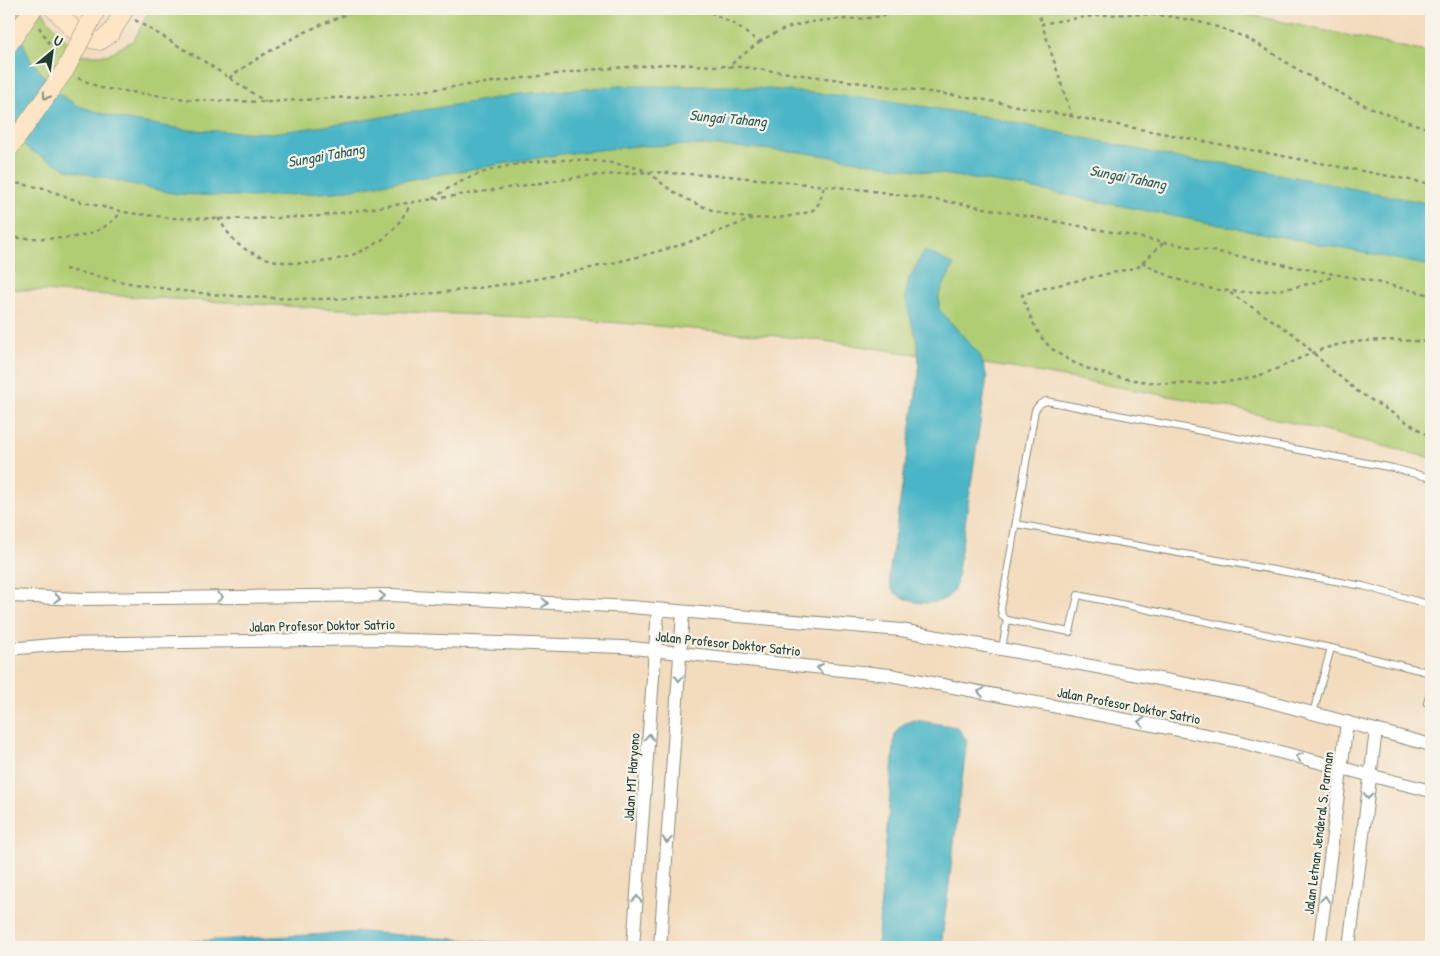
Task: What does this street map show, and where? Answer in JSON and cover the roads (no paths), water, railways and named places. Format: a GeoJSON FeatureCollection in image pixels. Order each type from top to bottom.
{"type":"FeatureCollection","features":[{"type":"Feature","properties":{"kind":"street"},"geometry":{"type":"LineString","coordinates":[[54,9],[81,37],[100,41],[111,32],[124,11]]}},
{"type":"Feature","properties":{"kind":"street"},"geometry":{"type":"LineString","coordinates":[[9,149],[65,70],[96,9]]}},
{"type":"Feature","properties":{"kind":"street"},"geometry":{"type":"LineString","coordinates":[[9,44],[35,17]]}},
{"type":"Feature","properties":{"kind":"street","name":"Jalan Profesor Doktor Satrio"},"geometry":{"type":"LineString","coordinates":[[9,596],[91,599],[390,596],[658,610],[901,630],[1249,696],[1431,744]]}},
{"type":"Feature","properties":{"kind":"street","name":"Jalan MT Haryono"},"geometry":{"type":"LineString","coordinates":[[633,947],[658,610]]}},
{"type":"Feature","properties":{"kind":"street"},"geometry":{"type":"LineString","coordinates":[[660,947],[683,612]]}},
{"type":"Feature","properties":{"kind":"street","name":"Jalan Profesor Doktor Satrio"},"geometry":{"type":"LineString","coordinates":[[9,649],[63,644],[379,639],[623,647],[655,650],[890,675],[1236,740],[1431,791]]}},
{"type":"Feature","properties":{"kind":"street","name":"Jalan Letnan Jenderal S. Parman"},"geometry":{"type":"LineString","coordinates":[[1319,947],[1347,722]]}},
{"type":"Feature","properties":{"kind":"street"},"geometry":{"type":"LineString","coordinates":[[1349,947],[1376,730]]}},
{"type":"Feature","properties":{"kind":"lane"},"geometry":{"type":"LineString","coordinates":[[1431,478],[1393,468],[1046,401],[1035,410],[1001,609],[1002,616],[1007,620],[1070,632],[1078,594],[1331,648],[1431,673]]}},
{"type":"Feature","properties":{"kind":"lane"},"geometry":{"type":"LineString","coordinates":[[1016,524],[1363,586],[1431,605]]}},
{"type":"Feature","properties":{"kind":"lane"},"geometry":{"type":"LineString","coordinates":[[1002,649],[1007,620]]}},
{"type":"Feature","properties":{"kind":"lane"},"geometry":{"type":"LineString","coordinates":[[1313,713],[1331,648]]}},
{"type":"Feature","properties":{"kind":"lane"},"geometry":{"type":"LineString","coordinates":[[1431,689],[1427,704],[1431,705]]}},
{"type":"Feature","properties":{"kind":"water","name":"Sungai Tahang"},"geometry":{"type":"Polygon","coordinates":[[[9,9],[30,59],[59,94],[78,106],[121,119],[189,130],[271,133],[340,124],[520,94],[618,86],[735,86],[878,99],[982,116],[1192,161],[1223,163],[1431,204],[1431,266],[1019,186],[800,152],[707,145],[637,146],[562,154],[335,192],[253,197],[176,194],[69,170],[29,150],[9,131],[9,9]]]}},
{"type":"Feature","properties":{"kind":"water"},"geometry":{"type":"Polygon","coordinates":[[[925,250],[954,265],[939,294],[939,309],[980,355],[987,377],[956,584],[952,593],[945,599],[928,603],[910,601],[895,593],[891,587],[889,575],[919,373],[918,346],[905,297],[909,279],[925,250]]]}},
{"type":"Feature","properties":{"kind":"water"},"geometry":{"type":"Polygon","coordinates":[[[915,720],[957,727],[967,740],[941,947],[877,947],[895,734],[903,724],[915,720]]]}},
{"type":"Feature","properties":{"kind":"water"},"geometry":{"type":"Polygon","coordinates":[[[364,932],[556,947],[88,947],[364,932]]]}}]}
